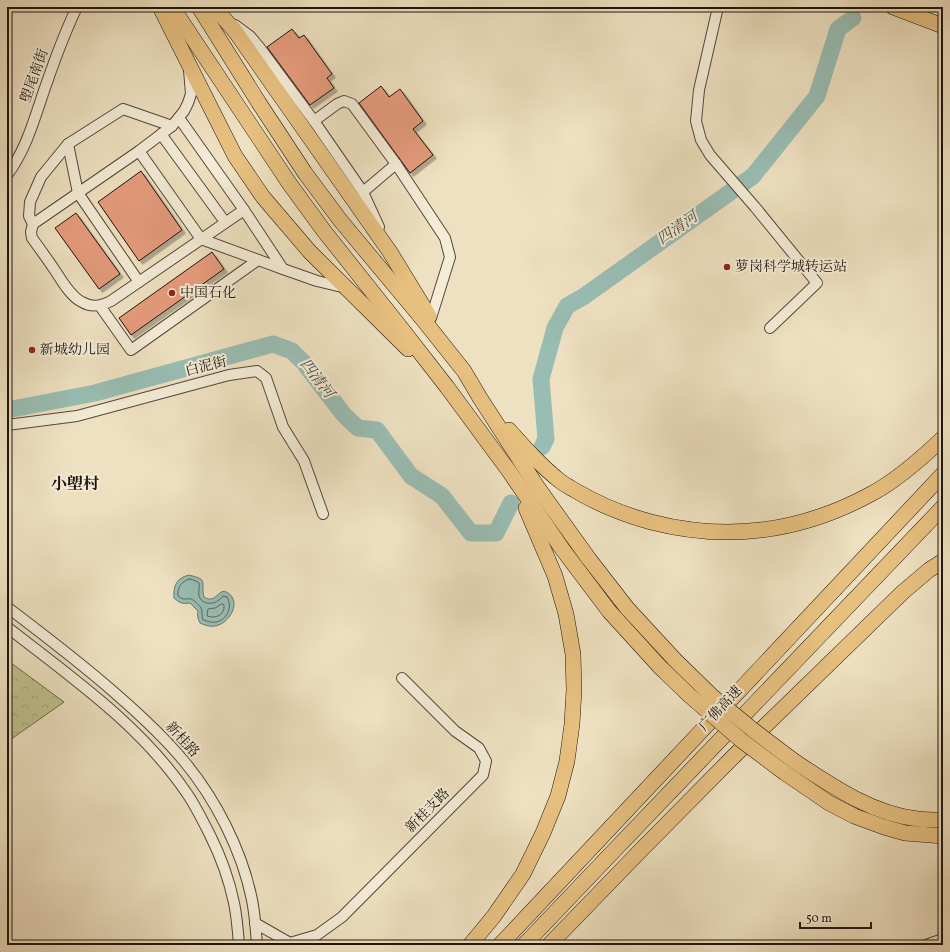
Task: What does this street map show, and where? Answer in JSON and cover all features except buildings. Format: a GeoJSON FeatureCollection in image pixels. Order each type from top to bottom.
{"type":"FeatureCollection","features":[{"type":"Feature","properties":{"kind":"highway"},"geometry":{"type":"LineString","coordinates":[[160,7],[235,156],[263,197],[310,252],[447,387]]}},
{"type":"Feature","properties":{"kind":"highway"},"geometry":{"type":"LineString","coordinates":[[172,7],[289,183],[315,219],[447,387],[510,471],[563,550],[609,611],[660,667],[689,696],[742,740],[785,773],[829,803],[884,827],[905,833],[943,836]]}},
{"type":"Feature","properties":{"kind":"highway"},"geometry":{"type":"LineString","coordinates":[[199,7],[305,173],[340,220],[464,371]]}},
{"type":"Feature","properties":{"kind":"highway"},"geometry":{"type":"LineString","coordinates":[[893,7],[943,26]]}},
{"type":"Feature","properties":{"kind":"highway"},"geometry":{"type":"LineString","coordinates":[[218,12],[235,32],[390,252],[480,398],[538,488],[589,560],[628,608],[675,660],[713,697],[794,761],[829,784],[869,805],[894,814],[918,819],[943,820]]}},
{"type":"Feature","properties":{"kind":"highway"},"geometry":{"type":"LineString","coordinates":[[480,398],[540,464],[562,482],[585,496],[634,518],[663,525],[715,532],[746,532],[776,528],[810,521],[839,510],[872,494],[904,473],[943,438]]}},
{"type":"Feature","properties":{"kind":"highway"},"geometry":{"type":"LineString","coordinates":[[470,945],[494,916],[522,874],[544,833],[560,789],[567,761],[572,724],[574,690],[573,654],[566,614],[555,576],[541,540],[510,471]]}},
{"type":"Feature","properties":{"kind":"highway","name":"广佛高速"},"geometry":{"type":"LineString","coordinates":[[500,945],[943,474]]}},
{"type":"Feature","properties":{"kind":"highway","name":"广佛高速"},"geometry":{"type":"LineString","coordinates":[[524,945],[943,507]]}},
{"type":"Feature","properties":{"kind":"highway"},"geometry":{"type":"LineString","coordinates":[[549,945],[734,756],[903,592],[929,570],[943,561]]}},
{"type":"Feature","properties":{"kind":"street","name":"塱尾南街"},"geometry":{"type":"LineString","coordinates":[[7,175],[22,151],[32,128],[46,84],[77,7]]}},
{"type":"Feature","properties":{"kind":"street"},"geometry":{"type":"LineString","coordinates":[[718,7],[699,90],[696,121],[702,140],[710,155],[751,202],[817,283],[770,328]]}},
{"type":"Feature","properties":{"kind":"street"},"geometry":{"type":"LineString","coordinates":[[218,12],[250,36],[314,121],[363,192],[390,252]]}},
{"type":"Feature","properties":{"kind":"street"},"geometry":{"type":"LineString","coordinates":[[33,224],[139,151],[175,122],[184,111],[191,94],[189,64]]}},
{"type":"Feature","properties":{"kind":"street"},"geometry":{"type":"LineString","coordinates":[[314,121],[337,104],[344,101],[352,104],[396,164],[445,238],[450,257],[431,318]]}},
{"type":"Feature","properties":{"kind":"street"},"geometry":{"type":"LineString","coordinates":[[244,210],[111,301],[100,306],[90,306],[80,302],[69,291],[32,238],[31,232],[33,224],[29,216],[30,202],[41,177],[68,144],[123,109],[175,122],[244,210],[283,269]]}},
{"type":"Feature","properties":{"kind":"street"},"geometry":{"type":"LineString","coordinates":[[161,134],[225,222]]}},
{"type":"Feature","properties":{"kind":"street"},"geometry":{"type":"LineString","coordinates":[[68,144],[78,193],[139,282]]}},
{"type":"Feature","properties":{"kind":"street"},"geometry":{"type":"LineString","coordinates":[[139,151],[201,239],[317,281],[348,288]]}},
{"type":"Feature","properties":{"kind":"street"},"geometry":{"type":"LineString","coordinates":[[363,192],[396,164]]}},
{"type":"Feature","properties":{"kind":"street"},"geometry":{"type":"LineString","coordinates":[[100,306],[131,350],[258,260]]}},
{"type":"Feature","properties":{"kind":"street","name":"白泥街"},"geometry":{"type":"LineString","coordinates":[[7,425],[77,416],[229,375],[257,371],[266,378],[283,428],[304,461],[323,514]]}},
{"type":"Feature","properties":{"kind":"street","name":"新桂路"},"geometry":{"type":"LineString","coordinates":[[7,606],[60,646],[139,714],[183,760],[207,792],[237,850],[252,900],[257,945]]}},
{"type":"Feature","properties":{"kind":"street","name":"新桂路"},"geometry":{"type":"LineString","coordinates":[[7,627],[87,690],[130,728],[155,753],[188,795],[219,854],[228,878],[238,923],[239,945]]}},
{"type":"Feature","properties":{"kind":"street","name":"新桂支路"},"geometry":{"type":"LineString","coordinates":[[288,944],[318,935],[342,917],[483,775],[486,761],[479,748],[454,731],[402,678]]}},
{"type":"Feature","properties":{"kind":"street"},"geometry":{"type":"LineString","coordinates":[[255,923],[288,944]]}},
{"type":"Feature","properties":{"kind":"street"},"geometry":{"type":"LineString","coordinates":[[926,945],[943,939]]}},
{"type":"Feature","properties":{"kind":"green space"},"geometry":{"type":"Polygon","coordinates":[[[7,660],[64,702],[7,742],[7,660]]]}},
{"type":"Feature","properties":{"kind":"water"},"geometry":{"type":"Polygon","coordinates":[[[189,575],[202,580],[204,597],[212,599],[219,593],[225,591],[232,597],[234,607],[229,617],[225,621],[213,626],[202,624],[198,618],[198,611],[190,603],[181,603],[174,598],[175,586],[181,578],[189,575]]]}},
{"type":"Feature","properties":{"kind":"waterway","name":"四清河"},"geometry":{"type":"LineString","coordinates":[[542,447],[546,439],[541,379],[555,328],[567,306],[583,297],[753,176],[817,96],[838,29],[853,18]]}},
{"type":"Feature","properties":{"kind":"waterway","name":"四清河"},"geometry":{"type":"LineString","coordinates":[[7,410],[95,393],[273,344],[292,351],[304,363],[344,415],[358,428],[377,430],[411,476],[442,496],[471,533],[496,533],[511,503]]}},
{"type":"Feature","properties":{"kind":"place","name":"萝岗科学城转运站"},"geometry":{"type":"Point","coordinates":[727,267]}},
{"type":"Feature","properties":{"kind":"place","name":"中国石化"},"geometry":{"type":"Point","coordinates":[172,293]}},
{"type":"Feature","properties":{"kind":"place","name":"新城幼儿园"},"geometry":{"type":"Point","coordinates":[32,350]}},
{"type":"Feature","properties":{"kind":"district","name":"小塱村"},"geometry":{"type":"Point","coordinates":[75,485]}}]}
